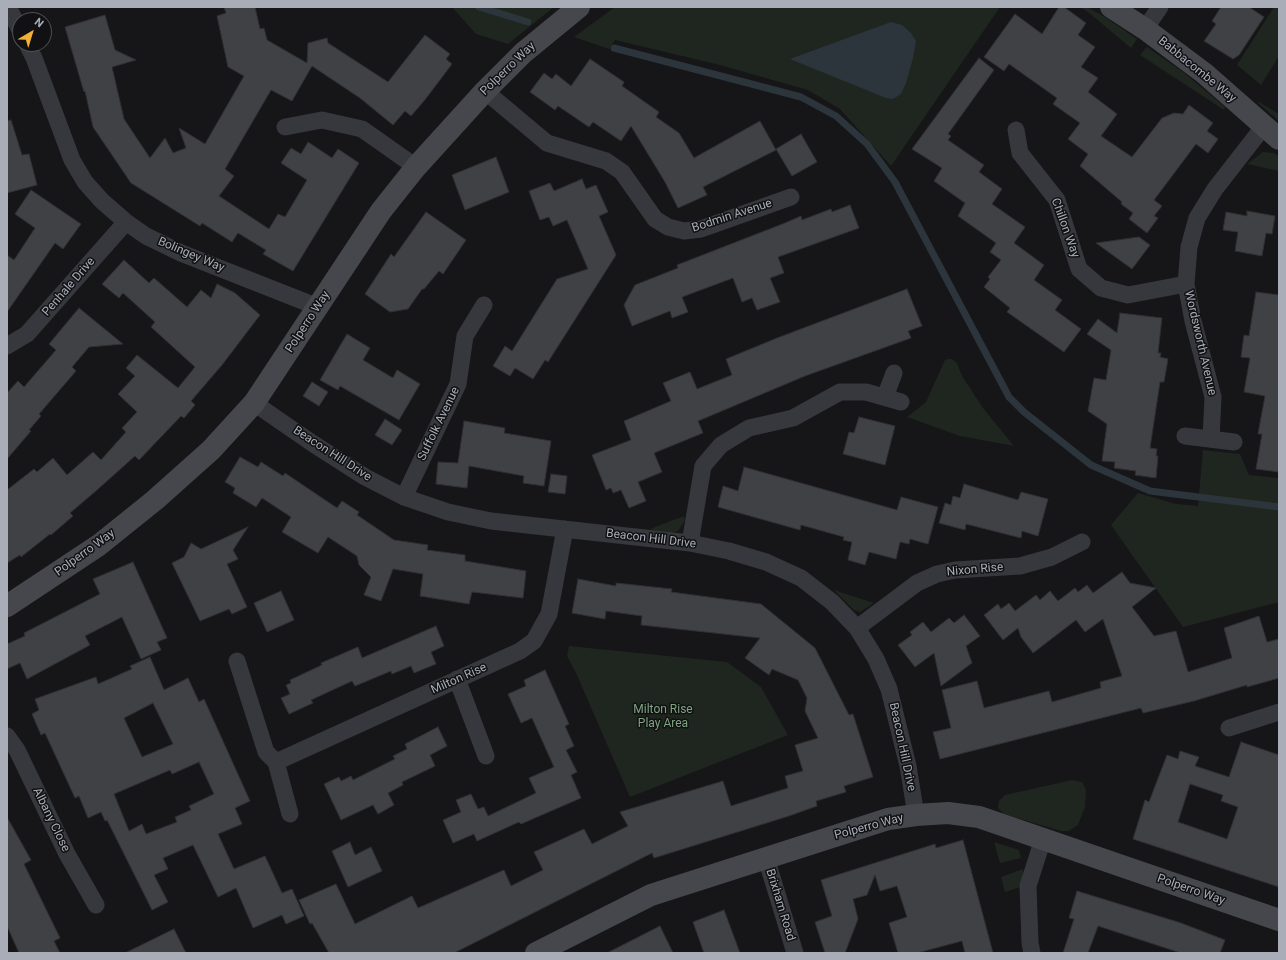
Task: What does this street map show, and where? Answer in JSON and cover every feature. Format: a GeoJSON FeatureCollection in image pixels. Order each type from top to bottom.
{"type":"FeatureCollection","features":[{"type":"Feature","properties":{"kind":"street","name":"Polperro Way"},"geometry":{"type":"LineString","coordinates":[[7,606],[99,545],[155,500],[211,450],[254,403],[381,211],[416,167],[485,91],[523,53],[579,7]]}},
{"type":"Feature","properties":{"kind":"street","name":"Babbacombe Way"},"geometry":{"type":"LineString","coordinates":[[1111,7],[1146,29],[1204,73],[1271,132]]}},
{"type":"Feature","properties":{"kind":"street"},"geometry":{"type":"LineString","coordinates":[[1146,29],[1160,7]]}},
{"type":"Feature","properties":{"kind":"street","name":"Bolingey Way"},"geometry":{"type":"LineString","coordinates":[[31,52],[72,160],[85,182],[102,201],[126,222],[146,236],[181,253],[318,307]]}},
{"type":"Feature","properties":{"kind":"street","name":"Bodmin Avenue"},"geometry":{"type":"LineString","coordinates":[[485,91],[547,143],[606,161],[622,172],[655,219],[668,228],[684,231],[701,229],[792,197]]}},
{"type":"Feature","properties":{"kind":"street"},"geometry":{"type":"LineString","coordinates":[[285,127],[322,120],[362,129],[416,167]]}},
{"type":"Feature","properties":{"kind":"street","name":"Chillon Way"},"geometry":{"type":"LineString","coordinates":[[1016,130],[1020,153],[1057,200],[1079,269],[1101,288],[1128,295],[1186,284]]}},
{"type":"Feature","properties":{"kind":"street","name":"Wordsworth Avenue"},"geometry":{"type":"LineString","coordinates":[[1211,439],[1213,398],[1193,321],[1186,284],[1189,248],[1197,218],[1214,189],[1271,132]]}},
{"type":"Feature","properties":{"kind":"street","name":"Penhale Drive"},"geometry":{"type":"LineString","coordinates":[[7,346],[27,334],[126,222]]}},
{"type":"Feature","properties":{"kind":"street","name":"Suffolk Avenue"},"geometry":{"type":"LineString","coordinates":[[404,497],[458,384],[466,336],[484,305]]}},
{"type":"Feature","properties":{"kind":"street"},"geometry":{"type":"LineString","coordinates":[[690,543],[703,466],[721,445],[749,428],[793,418],[840,392],[866,392],[893,400],[894,373]]}},
{"type":"Feature","properties":{"kind":"street","name":"Beacon Hill Drive"},"geometry":{"type":"LineString","coordinates":[[254,403],[319,448],[365,477],[404,497],[448,512],[491,522],[690,543],[729,551],[766,562],[801,578],[832,602],[856,628],[876,659],[889,689],[908,766],[916,815]]}},
{"type":"Feature","properties":{"kind":"street"},"geometry":{"type":"LineString","coordinates":[[1185,436],[1234,442]]}},
{"type":"Feature","properties":{"kind":"street","name":"Milton Rise"},"geometry":{"type":"LineString","coordinates":[[276,762],[520,651],[534,641],[549,614],[565,530]]}},
{"type":"Feature","properties":{"kind":"street","name":"Nixon Rise"},"geometry":{"type":"LineString","coordinates":[[856,628],[917,583],[937,574],[955,570],[1020,566],[1052,556],[1082,542]]}},
{"type":"Feature","properties":{"kind":"street"},"geometry":{"type":"LineString","coordinates":[[237,661],[266,752],[276,762],[290,814]]}},
{"type":"Feature","properties":{"kind":"street"},"geometry":{"type":"LineString","coordinates":[[457,679],[486,756]]}},
{"type":"Feature","properties":{"kind":"street"},"geometry":{"type":"LineString","coordinates":[[1230,728],[1279,712]]}},
{"type":"Feature","properties":{"kind":"street","name":"Albany Close"},"geometry":{"type":"LineString","coordinates":[[7,736],[17,750],[67,854],[96,905]]}},
{"type":"Feature","properties":{"kind":"street","name":"Polperro Way"},"geometry":{"type":"LineString","coordinates":[[548,950],[651,895],[888,819],[916,815],[948,814],[979,818],[1279,920]]}},
{"type":"Feature","properties":{"kind":"street"},"geometry":{"type":"LineString","coordinates":[[1032,953],[1030,943],[1028,886],[1042,839]]}},
{"type":"Feature","properties":{"kind":"street","name":"Brixham Road"},"geometry":{"type":"LineString","coordinates":[[766,858],[795,953]]}},
{"type":"Feature","properties":{"kind":"green space"},"geometry":{"type":"Polygon","coordinates":[[[452,7],[554,7],[508,44],[476,34],[452,7]]]}},
{"type":"Feature","properties":{"kind":"green space"},"geometry":{"type":"Polygon","coordinates":[[[615,7],[1000,7],[891,166],[840,109],[808,90],[720,65],[615,40],[609,49],[574,37],[615,7]]]}},
{"type":"Feature","properties":{"kind":"green space"},"geometry":{"type":"Polygon","coordinates":[[[1080,7],[1087,7],[1105,17],[1137,39],[1131,48],[1088,12],[1080,7]]]}},
{"type":"Feature","properties":{"kind":"green space"},"geometry":{"type":"Polygon","coordinates":[[[1274,7],[1279,7],[1279,56],[1261,85],[1237,65],[1274,7]]]}},
{"type":"Feature","properties":{"kind":"green space"},"geometry":{"type":"Polygon","coordinates":[[[1147,47],[1183,72],[1225,107],[1224,110],[1140,55],[1147,47]]]}},
{"type":"Feature","properties":{"kind":"green space"},"geometry":{"type":"Polygon","coordinates":[[[1259,102],[1279,114],[1279,121],[1258,103],[1259,102]]]}},
{"type":"Feature","properties":{"kind":"green space"},"geometry":{"type":"Polygon","coordinates":[[[1263,152],[1274,153],[1279,157],[1279,171],[1247,164],[1263,152]]]}},
{"type":"Feature","properties":{"kind":"green space"},"geometry":{"type":"Polygon","coordinates":[[[952,359],[957,363],[962,376],[983,408],[1014,446],[960,436],[907,417],[926,402],[945,360],[952,359]]]}},
{"type":"Feature","properties":{"kind":"green space"},"geometry":{"type":"Polygon","coordinates":[[[1203,450],[1240,454],[1249,475],[1279,478],[1279,602],[1183,627],[1111,525],[1138,493],[1176,504],[1198,506],[1203,450]]]}},
{"type":"Feature","properties":{"kind":"green space"},"geometry":{"type":"Polygon","coordinates":[[[684,516],[685,520],[678,531],[668,534],[650,529],[684,516]]]}},
{"type":"Feature","properties":{"kind":"green space"},"geometry":{"type":"Polygon","coordinates":[[[834,590],[874,603],[860,612],[854,610],[834,590]]]}},
{"type":"Feature","properties":{"kind":"green space","name":"Milton Rise Play Area"},"geometry":{"type":"Polygon","coordinates":[[[569,646],[727,662],[761,687],[788,735],[630,797],[576,673],[567,656],[569,646]]]}},
{"type":"Feature","properties":{"kind":"green space"},"geometry":{"type":"Polygon","coordinates":[[[1072,780],[1082,782],[1086,790],[1085,807],[1078,825],[1069,831],[1061,831],[1004,814],[998,808],[999,801],[1005,795],[1072,780]]]}},
{"type":"Feature","properties":{"kind":"green space"},"geometry":{"type":"Polygon","coordinates":[[[994,842],[1019,850],[1021,858],[1000,863],[994,842]]]}},
{"type":"Feature","properties":{"kind":"green space"},"geometry":{"type":"Polygon","coordinates":[[[1023,869],[1023,878],[1020,887],[1005,892],[1001,877],[1023,869]]]}},
{"type":"Feature","properties":{"kind":"shaded area"},"geometry":{"type":"Polygon","coordinates":[[[891,22],[902,25],[911,33],[916,41],[906,83],[901,94],[893,99],[886,98],[790,59],[891,22]]]}},
{"type":"Feature","properties":{"kind":"building"},"geometry":{"type":"Polygon","coordinates":[[[224,7],[255,7],[260,29],[264,28],[267,40],[307,63],[308,43],[327,38],[328,43],[388,82],[425,35],[450,54],[446,59],[452,64],[424,101],[411,116],[405,111],[393,125],[360,98],[312,66],[292,101],[271,90],[225,169],[234,176],[219,196],[269,229],[278,214],[285,217],[307,180],[281,163],[291,148],[301,154],[308,142],[332,158],[338,149],[359,163],[293,271],[263,254],[266,250],[238,233],[232,242],[202,223],[200,226],[131,183],[93,127],[85,91],[84,92],[65,27],[105,15],[115,50],[136,60],[112,67],[124,119],[150,158],[165,138],[173,153],[186,148],[179,128],[205,144],[244,76],[228,67],[217,16],[226,13],[224,7]]]}},
{"type":"Feature","properties":{"kind":"building"},"geometry":{"type":"Polygon","coordinates":[[[1059,7],[1064,7],[1086,23],[1078,35],[1095,47],[1081,67],[1098,78],[1088,92],[1117,114],[1101,136],[1132,157],[1162,118],[1174,113],[1183,114],[1189,105],[1213,123],[1207,131],[1218,139],[1208,153],[1196,144],[1154,200],[1162,206],[1154,216],[1158,218],[1147,233],[1129,219],[1133,213],[1121,204],[1122,202],[1080,166],[1088,154],[1068,139],[1080,123],[1053,104],[1057,98],[1009,64],[1004,71],[984,57],[1015,14],[1042,34],[1059,7]]]}},
{"type":"Feature","properties":{"kind":"building"},"geometry":{"type":"Polygon","coordinates":[[[1221,7],[1249,7],[1264,17],[1239,55],[1233,59],[1204,41],[1216,24],[1212,21],[1221,7]]]}},
{"type":"Feature","properties":{"kind":"building"},"geometry":{"type":"Polygon","coordinates":[[[979,58],[994,70],[948,134],[951,136],[948,140],[984,165],[979,172],[1002,189],[992,204],[1025,227],[1014,243],[1044,265],[1034,280],[1062,300],[1055,310],[1081,329],[1064,352],[1007,312],[1010,308],[984,287],[990,279],[988,277],[1001,260],[990,252],[996,243],[958,216],[965,203],[934,181],[942,168],[912,149],[979,58]]]}},
{"type":"Feature","properties":{"kind":"building"},"geometry":{"type":"Polygon","coordinates":[[[590,59],[624,82],[622,86],[659,112],[656,117],[679,133],[694,158],[760,121],[776,150],[703,187],[707,195],[678,208],[665,182],[631,126],[621,141],[593,122],[589,127],[558,106],[555,110],[530,92],[544,73],[552,79],[556,74],[571,86],[590,59]]]}},
{"type":"Feature","properties":{"kind":"building"},"geometry":{"type":"Polygon","coordinates":[[[11,120],[22,155],[29,154],[37,185],[7,193],[7,121],[11,120]]]}},
{"type":"Feature","properties":{"kind":"building"},"geometry":{"type":"Polygon","coordinates":[[[801,134],[817,162],[792,176],[776,149],[801,134]]]}},
{"type":"Feature","properties":{"kind":"building"},"geometry":{"type":"Polygon","coordinates":[[[496,157],[509,192],[465,210],[452,175],[496,157]]]}},
{"type":"Feature","properties":{"kind":"building"},"geometry":{"type":"Polygon","coordinates":[[[582,179],[586,189],[596,185],[608,212],[599,216],[616,255],[548,362],[545,360],[533,379],[515,368],[510,376],[493,366],[505,346],[512,351],[557,279],[588,269],[567,220],[553,226],[549,217],[540,220],[529,191],[550,183],[554,191],[582,179]]]}},
{"type":"Feature","properties":{"kind":"building"},"geometry":{"type":"Polygon","coordinates":[[[31,190],[81,224],[63,249],[55,243],[7,312],[7,255],[14,260],[35,228],[15,214],[31,190]]]}},
{"type":"Feature","properties":{"kind":"building"},"geometry":{"type":"Polygon","coordinates":[[[850,205],[859,228],[778,257],[784,273],[770,278],[780,302],[757,310],[752,298],[742,302],[733,278],[682,297],[688,312],[672,318],[670,311],[632,326],[624,305],[635,285],[678,268],[677,265],[801,216],[802,220],[831,209],[832,212],[850,205]]]}},
{"type":"Feature","properties":{"kind":"building"},"geometry":{"type":"Polygon","coordinates":[[[1247,211],[1275,216],[1272,234],[1266,233],[1262,256],[1235,251],[1238,232],[1223,230],[1226,212],[1247,216],[1247,211]]]}},
{"type":"Feature","properties":{"kind":"building"},"geometry":{"type":"Polygon","coordinates":[[[426,212],[466,240],[443,274],[439,271],[424,289],[422,289],[408,309],[390,312],[365,294],[391,254],[394,257],[426,212]]]}},
{"type":"Feature","properties":{"kind":"building"},"geometry":{"type":"Polygon","coordinates":[[[1139,237],[1150,245],[1132,269],[1096,243],[1139,237]]]}},
{"type":"Feature","properties":{"kind":"building"},"geometry":{"type":"Polygon","coordinates":[[[124,260],[149,283],[154,278],[187,307],[201,290],[211,298],[217,284],[235,293],[260,315],[222,365],[191,401],[195,405],[184,418],[181,416],[139,460],[135,456],[70,513],[73,516],[51,535],[50,534],[21,557],[20,555],[7,563],[7,490],[34,469],[37,472],[53,458],[67,475],[93,452],[101,460],[126,432],[122,428],[137,412],[118,394],[135,376],[126,368],[137,355],[178,388],[195,367],[151,327],[155,322],[123,293],[119,298],[102,284],[124,260]]]}},
{"type":"Feature","properties":{"kind":"building"},"geometry":{"type":"Polygon","coordinates":[[[907,289],[922,326],[908,331],[911,338],[805,376],[698,421],[703,433],[654,453],[662,472],[638,482],[646,501],[629,508],[621,490],[613,493],[611,488],[606,490],[592,455],[631,440],[624,421],[671,401],[663,383],[690,372],[697,389],[732,375],[726,359],[907,289]]]}},
{"type":"Feature","properties":{"kind":"building"},"geometry":{"type":"Polygon","coordinates":[[[1256,292],[1279,295],[1279,472],[1256,469],[1262,434],[1258,434],[1265,396],[1244,392],[1250,358],[1241,357],[1244,335],[1249,336],[1256,292]]]}},
{"type":"Feature","properties":{"kind":"building"},"geometry":{"type":"Polygon","coordinates":[[[79,308],[123,344],[89,347],[72,367],[76,371],[39,414],[41,416],[29,430],[31,431],[7,459],[7,393],[18,381],[24,387],[56,350],[49,344],[79,308]]]}},
{"type":"Feature","properties":{"kind":"building"},"geometry":{"type":"Polygon","coordinates":[[[1120,313],[1162,318],[1158,353],[1161,353],[1160,357],[1168,359],[1164,382],[1160,382],[1150,448],[1157,449],[1156,456],[1158,456],[1156,478],[1135,475],[1136,471],[1114,468],[1115,462],[1102,461],[1107,424],[1088,411],[1094,378],[1106,380],[1111,350],[1087,334],[1098,319],[1117,333],[1120,313]]]}},
{"type":"Feature","properties":{"kind":"building"},"geometry":{"type":"Polygon","coordinates":[[[347,334],[370,348],[363,360],[393,378],[397,370],[420,384],[399,420],[340,386],[338,390],[320,380],[347,334]]]}},
{"type":"Feature","properties":{"kind":"building"},"geometry":{"type":"Polygon","coordinates":[[[312,382],[328,392],[319,406],[303,396],[312,382]]]}},
{"type":"Feature","properties":{"kind":"building"},"geometry":{"type":"Polygon","coordinates":[[[859,417],[895,426],[885,465],[843,454],[849,432],[854,433],[859,417]]]}},
{"type":"Feature","properties":{"kind":"building"},"geometry":{"type":"Polygon","coordinates":[[[385,419],[402,430],[392,445],[375,435],[385,419]]]}},
{"type":"Feature","properties":{"kind":"building"},"geometry":{"type":"Polygon","coordinates":[[[464,421],[505,428],[504,433],[551,441],[544,486],[523,483],[524,476],[469,466],[467,488],[436,484],[438,462],[458,463],[464,421]]]}},
{"type":"Feature","properties":{"kind":"building"},"geometry":{"type":"Polygon","coordinates":[[[240,457],[258,467],[261,462],[283,476],[285,473],[337,508],[342,501],[359,512],[357,515],[394,540],[428,545],[427,550],[465,555],[465,561],[526,571],[523,598],[472,592],[469,604],[420,596],[423,574],[393,569],[381,601],[364,595],[371,577],[359,565],[357,556],[328,537],[318,553],[282,532],[291,517],[262,498],[256,507],[233,493],[235,488],[225,482],[240,457]]]}},
{"type":"Feature","properties":{"kind":"building"},"geometry":{"type":"Polygon","coordinates":[[[744,467],[897,510],[901,497],[938,507],[928,544],[910,539],[909,544],[900,542],[896,559],[869,552],[865,565],[848,560],[852,542],[843,540],[844,537],[801,525],[800,530],[718,507],[723,486],[738,491],[744,467]]]}},
{"type":"Feature","properties":{"kind":"building"},"geometry":{"type":"Polygon","coordinates":[[[551,474],[567,476],[565,494],[548,492],[551,474]]]}},
{"type":"Feature","properties":{"kind":"building"},"geometry":{"type":"Polygon","coordinates":[[[964,484],[1018,500],[1021,492],[1048,499],[1038,536],[1022,531],[1021,538],[966,524],[965,530],[939,523],[945,503],[951,505],[953,496],[960,498],[964,484]]]}},
{"type":"Feature","properties":{"kind":"building"},"geometry":{"type":"Polygon","coordinates":[[[248,527],[233,550],[238,559],[227,564],[247,607],[232,614],[229,609],[200,621],[172,563],[184,557],[191,543],[201,549],[248,527]]]}},
{"type":"Feature","properties":{"kind":"building"},"geometry":{"type":"Polygon","coordinates":[[[133,562],[167,638],[157,642],[161,650],[141,659],[122,617],[85,636],[90,645],[27,679],[20,663],[7,669],[7,644],[25,636],[24,633],[100,594],[93,579],[133,562]]]}},
{"type":"Feature","properties":{"kind":"building"},"geometry":{"type":"Polygon","coordinates":[[[1122,572],[1130,583],[1156,588],[1132,607],[1154,636],[1176,631],[1188,672],[1232,658],[1224,628],[1259,616],[1267,642],[1279,639],[1279,678],[1143,713],[1141,708],[940,759],[933,732],[951,728],[942,690],[977,681],[984,708],[1049,691],[1052,702],[1101,688],[1100,682],[1122,676],[1103,619],[1085,632],[1076,620],[1033,653],[1021,637],[1018,628],[1003,640],[984,615],[998,604],[1001,609],[1009,603],[1015,611],[1036,595],[1040,600],[1050,591],[1058,601],[1075,588],[1078,592],[1087,585],[1093,593],[1122,572]]]}},
{"type":"Feature","properties":{"kind":"building"},"geometry":{"type":"Polygon","coordinates":[[[578,579],[616,586],[616,583],[672,589],[671,592],[761,604],[815,648],[849,715],[853,714],[873,777],[844,786],[846,792],[816,801],[817,806],[789,816],[654,858],[652,853],[454,953],[329,953],[312,923],[310,924],[299,900],[336,884],[355,924],[412,896],[418,908],[504,870],[511,886],[543,870],[534,852],[584,829],[592,844],[628,826],[620,812],[723,781],[731,806],[788,788],[785,776],[803,771],[795,745],[818,738],[805,711],[807,698],[798,680],[772,669],[769,675],[745,658],[760,638],[641,625],[642,616],[606,611],[605,619],[572,613],[578,579]]]}},
{"type":"Feature","properties":{"kind":"building"},"geometry":{"type":"Polygon","coordinates":[[[281,591],[294,620],[267,632],[254,603],[281,591]]]}},
{"type":"Feature","properties":{"kind":"building"},"geometry":{"type":"Polygon","coordinates":[[[964,615],[980,636],[966,646],[972,663],[941,686],[934,653],[915,667],[898,645],[912,635],[910,632],[923,622],[931,632],[949,618],[954,623],[964,615]]]}},
{"type":"Feature","properties":{"kind":"building"},"geometry":{"type":"Polygon","coordinates":[[[436,626],[444,646],[431,652],[436,664],[414,673],[411,666],[392,674],[391,671],[355,686],[352,681],[311,700],[313,703],[289,714],[281,698],[290,694],[286,685],[291,683],[290,680],[322,665],[321,663],[358,647],[362,658],[436,626]]]}},
{"type":"Feature","properties":{"kind":"building"},"geometry":{"type":"Polygon","coordinates":[[[150,657],[164,690],[188,678],[199,702],[204,699],[250,801],[235,808],[242,824],[218,834],[234,869],[265,856],[282,893],[292,889],[304,916],[286,924],[282,915],[253,928],[236,888],[218,897],[193,845],[163,858],[168,869],[154,875],[168,902],[152,910],[107,820],[105,821],[101,812],[88,818],[79,796],[75,798],[45,733],[41,735],[32,714],[39,710],[35,699],[96,677],[98,684],[132,669],[130,666],[150,657]],[[153,703],[124,718],[142,757],[173,744],[153,703]],[[199,762],[172,774],[170,770],[114,794],[129,831],[142,824],[146,834],[177,822],[175,817],[191,810],[189,806],[214,794],[199,762]]]}},
{"type":"Feature","properties":{"kind":"building"},"geometry":{"type":"Polygon","coordinates":[[[545,670],[569,724],[565,726],[574,746],[566,750],[577,772],[571,775],[581,798],[521,824],[519,822],[477,841],[474,834],[453,843],[443,820],[461,812],[456,800],[471,794],[478,809],[484,807],[488,816],[536,793],[529,778],[554,767],[532,718],[521,723],[508,694],[526,686],[524,680],[545,670]]]}},
{"type":"Feature","properties":{"kind":"building"},"geometry":{"type":"Polygon","coordinates":[[[438,727],[447,746],[430,755],[435,766],[402,782],[403,785],[388,793],[394,805],[378,814],[373,805],[341,820],[324,784],[339,777],[341,781],[351,776],[353,780],[395,759],[393,756],[407,749],[405,744],[438,727]]]}},
{"type":"Feature","properties":{"kind":"building"},"geometry":{"type":"Polygon","coordinates":[[[1241,742],[1279,755],[1279,887],[1133,839],[1145,800],[1149,802],[1167,755],[1178,759],[1180,751],[1199,757],[1195,766],[1229,777],[1241,742]],[[1190,784],[1178,822],[1227,839],[1238,807],[1221,801],[1223,795],[1190,784]]]}},
{"type":"Feature","properties":{"kind":"building"},"geometry":{"type":"Polygon","coordinates":[[[7,817],[31,860],[24,864],[60,938],[54,941],[60,953],[19,953],[7,926],[7,817]]]}},
{"type":"Feature","properties":{"kind":"building"},"geometry":{"type":"Polygon","coordinates":[[[963,840],[993,953],[965,953],[962,941],[917,953],[898,953],[889,923],[907,917],[897,886],[880,891],[875,875],[867,895],[853,899],[858,919],[845,953],[825,953],[815,922],[832,916],[821,880],[935,844],[936,848],[963,840]]]}},
{"type":"Feature","properties":{"kind":"building"},"geometry":{"type":"Polygon","coordinates":[[[350,842],[355,855],[371,847],[382,871],[348,887],[332,851],[350,842]]]}},
{"type":"Feature","properties":{"kind":"building"},"geometry":{"type":"Polygon","coordinates":[[[1077,891],[1181,923],[1225,940],[1220,953],[1181,953],[1098,926],[1088,953],[1063,953],[1074,919],[1069,918],[1077,891]]]}},
{"type":"Feature","properties":{"kind":"building"},"geometry":{"type":"Polygon","coordinates":[[[724,910],[740,953],[704,953],[693,922],[724,910]]]}},
{"type":"Feature","properties":{"kind":"building"},"geometry":{"type":"Polygon","coordinates":[[[660,926],[673,953],[607,953],[660,926]]]}},
{"type":"Feature","properties":{"kind":"building"},"geometry":{"type":"Polygon","coordinates":[[[174,929],[186,953],[125,953],[174,929]]]}},
{"type":"Feature","properties":{"kind":"waterway"},"geometry":{"type":"LineString","coordinates":[[479,7],[528,22]]}},
{"type":"Feature","properties":{"kind":"waterway"},"geometry":{"type":"LineString","coordinates":[[614,48],[801,97],[836,116],[867,144],[895,182],[1009,397],[1024,412],[1091,465],[1150,491],[1279,507]]}}]}
